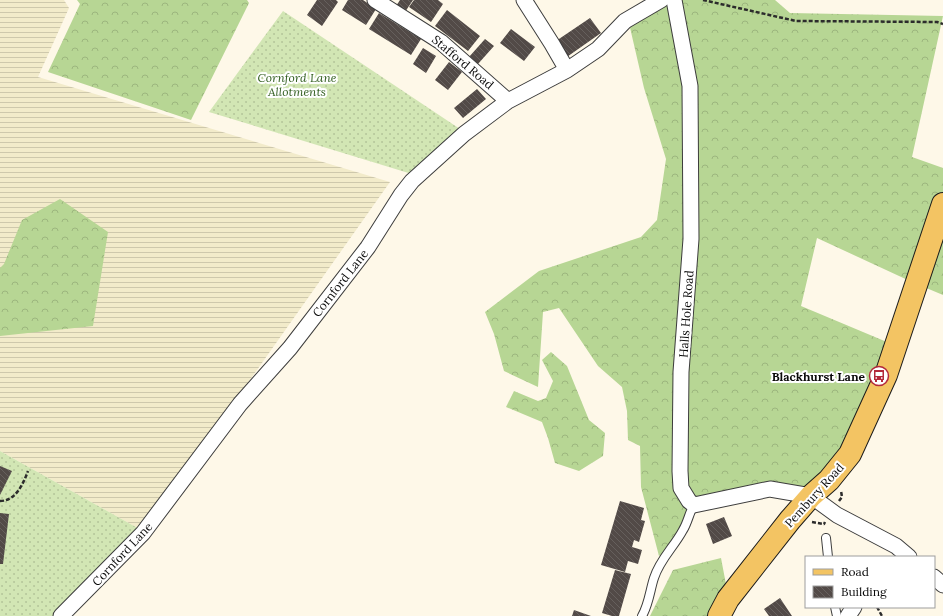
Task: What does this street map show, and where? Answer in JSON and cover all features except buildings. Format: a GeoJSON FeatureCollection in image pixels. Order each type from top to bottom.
{"type":"FeatureCollection","features":[{"type":"Feature","properties":{"kind":"main road","name":"Pembury Road"},"geometry":{"type":"LineString","coordinates":[[719,616],[728,599],[790,520],[811,496],[829,480],[850,454],[886,375],[943,204]]}},
{"type":"Feature","properties":{"kind":"street","name":"Stafford Road"},"geometry":{"type":"LineString","coordinates":[[375,0],[441,42],[508,101]]}},
{"type":"Feature","properties":{"kind":"street"},"geometry":{"type":"LineString","coordinates":[[524,0],[567,70]]}},
{"type":"Feature","properties":{"kind":"street","name":"Cornford Lane"},"geometry":{"type":"LineString","coordinates":[[61,616],[143,533],[240,404],[290,348],[368,247],[400,195],[412,181],[464,134],[508,101],[567,70],[598,49],[625,21],[661,0]]}},
{"type":"Feature","properties":{"kind":"street","name":"Halls Hole Road"},"geometry":{"type":"LineString","coordinates":[[674,0],[690,86],[691,239],[681,372],[680,471],[681,488],[689,501],[694,504]]}},
{"type":"Feature","properties":{"kind":"street"},"geometry":{"type":"LineString","coordinates":[[694,504],[770,489],[811,496],[892,551],[906,556]]}},
{"type":"Feature","properties":{"kind":"street"},"geometry":{"type":"LineString","coordinates":[[935,578],[943,585]]}},
{"type":"Feature","properties":{"kind":"lane"},"geometry":{"type":"LineString","coordinates":[[642,616],[654,578],[660,565],[684,529],[690,510],[694,504]]}},
{"type":"Feature","properties":{"kind":"lane"},"geometry":{"type":"LineString","coordinates":[[826,538],[828,556]]}},
{"type":"Feature","properties":{"kind":"path"},"geometry":{"type":"LineString","coordinates":[[703,0],[796,21],[937,22],[943,24]]}},
{"type":"Feature","properties":{"kind":"path"},"geometry":{"type":"LineString","coordinates":[[0,501],[6,501],[17,493],[24,483],[28,472]]}},
{"type":"Feature","properties":{"kind":"shaded area"},"geometry":{"type":"Polygon","coordinates":[[[0,0],[64,0],[69,8],[38,77],[390,182],[143,531],[0,451],[0,0]]]}},
{"type":"Feature","properties":{"kind":"green space"},"geometry":{"type":"Polygon","coordinates":[[[77,0],[247,0],[249,3],[191,120],[48,72],[80,4],[77,0]]]}},
{"type":"Feature","properties":{"kind":"green space"},"geometry":{"type":"Polygon","coordinates":[[[661,0],[775,0],[790,13],[943,16],[912,157],[943,168],[943,295],[817,238],[801,306],[894,345],[860,425],[817,486],[691,502],[670,548],[659,556],[641,487],[640,446],[628,440],[627,411],[622,387],[598,366],[559,308],[543,312],[538,387],[504,371],[494,334],[485,312],[539,271],[641,237],[657,220],[666,159],[644,88],[628,19],[661,0]]]}},
{"type":"Feature","properties":{"kind":"green space","name":"Cornford Lane Allotments"},"geometry":{"type":"Polygon","coordinates":[[[283,11],[463,131],[415,175],[209,112],[283,11]]]}},
{"type":"Feature","properties":{"kind":"green space"},"geometry":{"type":"Polygon","coordinates":[[[60,199],[108,232],[93,326],[0,336],[0,268],[4,264],[22,220],[60,199]]]}},
{"type":"Feature","properties":{"kind":"green space"},"geometry":{"type":"Polygon","coordinates":[[[551,352],[567,366],[589,420],[605,433],[603,456],[579,471],[555,463],[542,422],[506,407],[514,391],[538,401],[546,398],[553,381],[542,360],[551,352]]]}},
{"type":"Feature","properties":{"kind":"green space"},"geometry":{"type":"Polygon","coordinates":[[[0,451],[143,531],[61,616],[0,616],[0,451]]]}},
{"type":"Feature","properties":{"kind":"green space"},"geometry":{"type":"Polygon","coordinates":[[[721,558],[732,616],[650,616],[673,570],[721,558]]]}},
{"type":"Feature","properties":{"kind":"place","name":"Blackhurst Lane"},"geometry":{"type":"Point","coordinates":[879,376]}}]}
